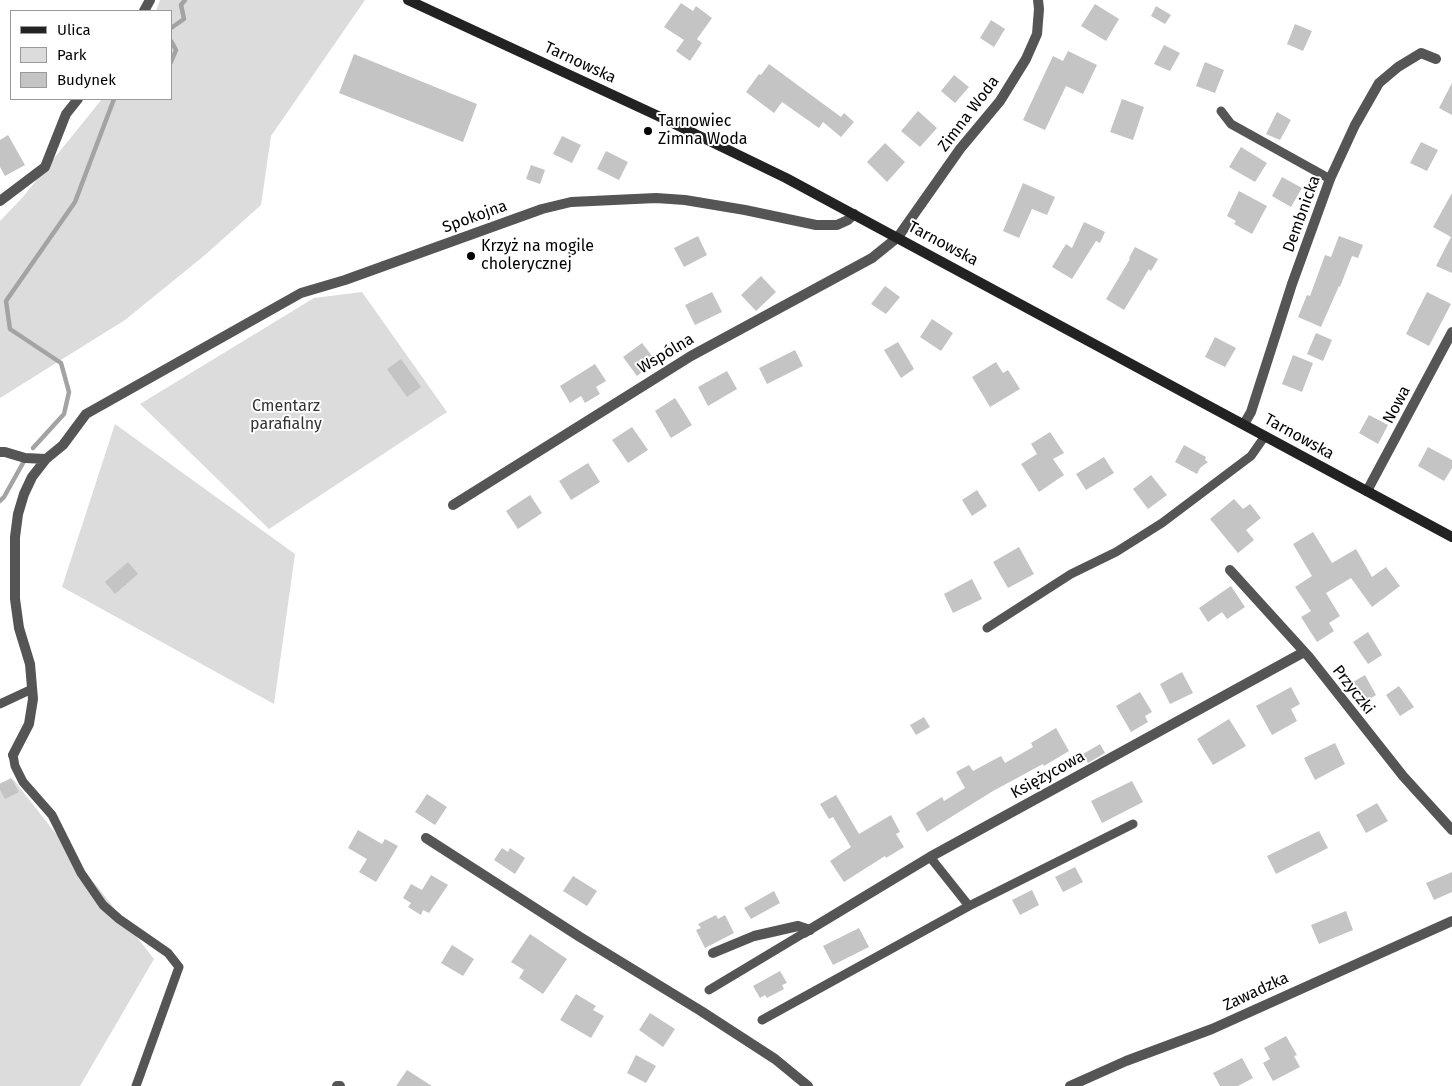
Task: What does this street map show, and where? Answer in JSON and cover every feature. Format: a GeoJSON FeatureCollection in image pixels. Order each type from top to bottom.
{"type":"FeatureCollection","features":[{"type":"Feature","properties":{"kind":"main road","name":"Tarnowska"},"geometry":{"type":"LineString","coordinates":[[408,0],[786,178],[1452,537]]}},
{"type":"Feature","properties":{"kind":"street","name":"Zimna Woda"},"geometry":{"type":"LineString","coordinates":[[898,237],[960,149],[1000,101],[1026,59],[1038,34],[1038,0]]}},
{"type":"Feature","properties":{"kind":"street","name":"Dembnicka"},"geometry":{"type":"LineString","coordinates":[[1244,424],[1252,412],[1292,284],[1330,179],[1355,125],[1379,83],[1398,67],[1421,53],[1436,59]]}},
{"type":"Feature","properties":{"kind":"street"},"geometry":{"type":"LineString","coordinates":[[0,201],[45,167],[66,114],[77,100]]}},
{"type":"Feature","properties":{"kind":"street","name":"Spokojna"},"geometry":{"type":"LineString","coordinates":[[13,755],[29,724],[33,699],[30,664],[18,628],[14,599],[15,537],[24,494],[32,477],[46,458],[63,445],[86,414],[301,293],[362,274],[542,209],[571,202],[656,198],[685,200],[745,210],[816,225],[837,225],[848,220],[854,214]]}},
{"type":"Feature","properties":{"kind":"street","name":"Wspólna"},"geometry":{"type":"LineString","coordinates":[[453,505],[692,356],[872,258],[898,237]]}},
{"type":"Feature","properties":{"kind":"street","name":"Nowa"},"geometry":{"type":"LineString","coordinates":[[1367,491],[1452,332]]}},
{"type":"Feature","properties":{"kind":"street"},"geometry":{"type":"LineString","coordinates":[[0,452],[25,458],[46,458]]}},
{"type":"Feature","properties":{"kind":"street","name":"Przyczki"},"geometry":{"type":"LineString","coordinates":[[1230,570],[1304,652],[1403,776],[1452,830]]}},
{"type":"Feature","properties":{"kind":"street","name":"Księżycowa"},"geometry":{"type":"LineString","coordinates":[[807,932],[930,857],[1304,652]]}},
{"type":"Feature","properties":{"kind":"street"},"geometry":{"type":"LineString","coordinates":[[426,838],[775,1059],[808,1086]]}},
{"type":"Feature","properties":{"kind":"street","name":"Zawadzka"},"geometry":{"type":"LineString","coordinates":[[1070,1086],[1126,1061],[1212,1029],[1452,921]]}},
{"type":"Feature","properties":{"kind":"street"},"geometry":{"type":"LineString","coordinates":[[713,953],[754,936],[798,926],[807,932]]}},
{"type":"Feature","properties":{"kind":"lane"},"geometry":{"type":"LineString","coordinates":[[1221,111],[1231,124],[1330,179]]}},
{"type":"Feature","properties":{"kind":"lane"},"geometry":{"type":"LineString","coordinates":[[987,628],[1071,574],[1116,552],[1162,523],[1251,456],[1265,436]]}},
{"type":"Feature","properties":{"kind":"lane"},"geometry":{"type":"LineString","coordinates":[[0,704],[32,689]]}},
{"type":"Feature","properties":{"kind":"lane"},"geometry":{"type":"LineString","coordinates":[[13,755],[15,766],[24,782],[52,816],[81,873],[103,904],[119,920],[168,953],[179,967],[136,1086]]}},
{"type":"Feature","properties":{"kind":"lane"},"geometry":{"type":"LineString","coordinates":[[762,1020],[969,906],[1133,824]]}},
{"type":"Feature","properties":{"kind":"lane"},"geometry":{"type":"LineString","coordinates":[[930,857],[969,906]]}},
{"type":"Feature","properties":{"kind":"lane"},"geometry":{"type":"LineString","coordinates":[[709,990],[807,932]]}},
{"type":"Feature","properties":{"kind":"green space"},"geometry":{"type":"Polygon","coordinates":[[[160,0],[365,0],[271,136],[261,205],[205,255],[125,320],[0,398],[0,221],[22,198],[101,100],[172,100],[172,10],[156,10],[160,0]]]}},
{"type":"Feature","properties":{"kind":"green space","name":"Cmentarz parafialny"},"geometry":{"type":"Polygon","coordinates":[[[362,292],[447,412],[269,529],[140,404],[314,298],[362,292]]]}},
{"type":"Feature","properties":{"kind":"green space"},"geometry":{"type":"Polygon","coordinates":[[[115,424],[295,554],[274,704],[62,587],[115,424]]]}},
{"type":"Feature","properties":{"kind":"green space"},"geometry":{"type":"Polygon","coordinates":[[[13,779],[154,959],[80,1086],[0,1086],[0,783],[13,779]]]}},
{"type":"Feature","properties":{"kind":"building"},"geometry":{"type":"Polygon","coordinates":[[[681,3],[693,11],[696,6],[712,18],[697,39],[702,43],[690,61],[676,51],[684,40],[664,27],[681,3]]]}},
{"type":"Feature","properties":{"kind":"building"},"geometry":{"type":"Polygon","coordinates":[[[1095,4],[1119,19],[1106,41],[1081,26],[1095,4]]]}},
{"type":"Feature","properties":{"kind":"building"},"geometry":{"type":"Polygon","coordinates":[[[1156,6],[1171,15],[1165,24],[1151,16],[1156,6]]]}},
{"type":"Feature","properties":{"kind":"building"},"geometry":{"type":"Polygon","coordinates":[[[991,20],[1005,29],[994,47],[980,38],[991,20]]]}},
{"type":"Feature","properties":{"kind":"building"},"geometry":{"type":"Polygon","coordinates":[[[1295,24],[1312,31],[1303,51],[1287,44],[1295,24]]]}},
{"type":"Feature","properties":{"kind":"building"},"geometry":{"type":"Polygon","coordinates":[[[1164,45],[1180,53],[1170,71],[1154,64],[1164,45]]]}},
{"type":"Feature","properties":{"kind":"building"},"geometry":{"type":"Polygon","coordinates":[[[1068,51],[1097,65],[1083,94],[1066,86],[1045,130],[1023,120],[1053,56],[1063,61],[1068,51]]]}},
{"type":"Feature","properties":{"kind":"building"},"geometry":{"type":"Polygon","coordinates":[[[354,54],[477,104],[463,142],[339,93],[354,54]]]}},
{"type":"Feature","properties":{"kind":"building"},"geometry":{"type":"Polygon","coordinates":[[[1205,62],[1224,70],[1215,93],[1196,86],[1205,62]]]}},
{"type":"Feature","properties":{"kind":"building"},"geometry":{"type":"Polygon","coordinates":[[[769,64],[841,117],[844,113],[854,122],[841,137],[823,122],[819,128],[782,102],[774,113],[746,92],[769,64]]]}},
{"type":"Feature","properties":{"kind":"building"},"geometry":{"type":"Polygon","coordinates":[[[954,75],[969,87],[955,103],[941,91],[954,75]]]}},
{"type":"Feature","properties":{"kind":"building"},"geometry":{"type":"Polygon","coordinates":[[[1452,83],[1452,115],[1439,108],[1452,83]]]}},
{"type":"Feature","properties":{"kind":"building"},"geometry":{"type":"Polygon","coordinates":[[[1122,99],[1144,107],[1133,140],[1110,132],[1122,99]]]}},
{"type":"Feature","properties":{"kind":"building"},"geometry":{"type":"Polygon","coordinates":[[[918,111],[937,128],[920,147],[901,131],[918,111]]]}},
{"type":"Feature","properties":{"kind":"building"},"geometry":{"type":"Polygon","coordinates":[[[1277,112],[1291,120],[1280,140],[1266,134],[1277,112]]]}},
{"type":"Feature","properties":{"kind":"building"},"geometry":{"type":"Polygon","coordinates":[[[8,135],[25,165],[5,176],[0,167],[0,140],[8,135]]]}},
{"type":"Feature","properties":{"kind":"building"},"geometry":{"type":"Polygon","coordinates":[[[562,136],[581,145],[572,163],[553,154],[562,136]]]}},
{"type":"Feature","properties":{"kind":"building"},"geometry":{"type":"Polygon","coordinates":[[[1421,142],[1438,150],[1427,171],[1410,163],[1421,142]]]}},
{"type":"Feature","properties":{"kind":"building"},"geometry":{"type":"Polygon","coordinates":[[[885,143],[905,162],[887,182],[867,162],[885,143]]]}},
{"type":"Feature","properties":{"kind":"building"},"geometry":{"type":"Polygon","coordinates":[[[1241,147],[1267,163],[1255,182],[1229,167],[1241,147]]]}},
{"type":"Feature","properties":{"kind":"building"},"geometry":{"type":"Polygon","coordinates":[[[606,151],[628,162],[619,180],[597,169],[606,151]]]}},
{"type":"Feature","properties":{"kind":"building"},"geometry":{"type":"Polygon","coordinates":[[[531,165],[545,170],[540,184],[526,179],[531,165]]]}},
{"type":"Feature","properties":{"kind":"building"},"geometry":{"type":"Polygon","coordinates":[[[1282,177],[1302,188],[1291,207],[1272,196],[1282,177]]]}},
{"type":"Feature","properties":{"kind":"building"},"geometry":{"type":"Polygon","coordinates":[[[1023,183],[1055,197],[1047,215],[1032,209],[1019,238],[1003,231],[1023,183]]]}},
{"type":"Feature","properties":{"kind":"building"},"geometry":{"type":"Polygon","coordinates":[[[1239,191],[1267,206],[1252,234],[1234,224],[1236,221],[1227,216],[1239,191]]]}},
{"type":"Feature","properties":{"kind":"building"},"geometry":{"type":"Polygon","coordinates":[[[1452,193],[1452,273],[1436,266],[1451,237],[1433,227],[1452,193]]]}},
{"type":"Feature","properties":{"kind":"building"},"geometry":{"type":"Polygon","coordinates":[[[1084,222],[1105,232],[1100,243],[1096,241],[1072,279],[1052,267],[1066,244],[1072,248],[1084,222]]]}},
{"type":"Feature","properties":{"kind":"building"},"geometry":{"type":"Polygon","coordinates":[[[698,236],[707,255],[684,267],[674,248],[698,236]]]}},
{"type":"Feature","properties":{"kind":"building"},"geometry":{"type":"Polygon","coordinates":[[[1339,236],[1363,245],[1358,258],[1352,256],[1321,327],[1298,317],[1307,295],[1310,296],[1325,255],[1331,257],[1339,236]]]}},
{"type":"Feature","properties":{"kind":"building"},"geometry":{"type":"Polygon","coordinates":[[[1135,247],[1158,259],[1151,271],[1149,269],[1124,310],[1106,299],[1135,247]]]}},
{"type":"Feature","properties":{"kind":"building"},"geometry":{"type":"Polygon","coordinates":[[[761,276],[776,292],[756,311],[741,295],[761,276]]]}},
{"type":"Feature","properties":{"kind":"building"},"geometry":{"type":"Polygon","coordinates":[[[885,286],[900,297],[886,314],[871,304],[885,286]]]}},
{"type":"Feature","properties":{"kind":"building"},"geometry":{"type":"Polygon","coordinates":[[[712,292],[722,312],[695,325],[685,305],[712,292]]]}},
{"type":"Feature","properties":{"kind":"building"},"geometry":{"type":"Polygon","coordinates":[[[1427,292],[1451,304],[1429,346],[1406,334],[1427,292]]]}},
{"type":"Feature","properties":{"kind":"building"},"geometry":{"type":"Polygon","coordinates":[[[932,319],[953,333],[941,351],[920,337],[932,319]]]}},
{"type":"Feature","properties":{"kind":"building"},"geometry":{"type":"Polygon","coordinates":[[[1316,333],[1332,340],[1323,361],[1307,354],[1316,333]]]}},
{"type":"Feature","properties":{"kind":"building"},"geometry":{"type":"Polygon","coordinates":[[[1215,337],[1236,348],[1225,367],[1205,357],[1215,337]]]}},
{"type":"Feature","properties":{"kind":"building"},"geometry":{"type":"Polygon","coordinates":[[[898,342],[914,369],[901,378],[884,350],[898,342]]]}},
{"type":"Feature","properties":{"kind":"building"},"geometry":{"type":"Polygon","coordinates":[[[642,343],[656,361],[637,376],[623,357],[642,343]]]}},
{"type":"Feature","properties":{"kind":"building"},"geometry":{"type":"Polygon","coordinates":[[[795,350],[803,366],[767,384],[759,368],[795,350]]]}},
{"type":"Feature","properties":{"kind":"building"},"geometry":{"type":"Polygon","coordinates":[[[1293,355],[1313,363],[1302,392],[1282,384],[1293,355]]]}},
{"type":"Feature","properties":{"kind":"building"},"geometry":{"type":"Polygon","coordinates":[[[401,359],[421,387],[407,397],[387,369],[401,359]]]}},
{"type":"Feature","properties":{"kind":"building"},"geometry":{"type":"Polygon","coordinates":[[[996,362],[1003,373],[1008,370],[1020,389],[990,407],[972,377],[996,362]]]}},
{"type":"Feature","properties":{"kind":"building"},"geometry":{"type":"Polygon","coordinates":[[[595,364],[606,381],[596,387],[600,394],[585,403],[581,396],[570,403],[560,386],[595,364]]]}},
{"type":"Feature","properties":{"kind":"building"},"geometry":{"type":"Polygon","coordinates":[[[727,371],[737,389],[708,406],[698,387],[727,371]]]}},
{"type":"Feature","properties":{"kind":"building"},"geometry":{"type":"Polygon","coordinates":[[[675,398],[692,425],[671,438],[655,411],[675,398]]]}},
{"type":"Feature","properties":{"kind":"building"},"geometry":{"type":"Polygon","coordinates":[[[1369,415],[1388,425],[1378,444],[1359,433],[1369,415]]]}},
{"type":"Feature","properties":{"kind":"building"},"geometry":{"type":"Polygon","coordinates":[[[632,427],[648,450],[628,463],[612,440],[632,427]]]}},
{"type":"Feature","properties":{"kind":"building"},"geometry":{"type":"Polygon","coordinates":[[[1050,432],[1064,453],[1053,459],[1064,475],[1039,492],[1021,464],[1037,454],[1031,444],[1050,432]]]}},
{"type":"Feature","properties":{"kind":"building"},"geometry":{"type":"Polygon","coordinates":[[[1184,445],[1206,457],[1205,460],[1208,462],[1200,468],[1197,474],[1175,462],[1184,445]]]}},
{"type":"Feature","properties":{"kind":"building"},"geometry":{"type":"Polygon","coordinates":[[[1428,447],[1452,460],[1452,468],[1444,481],[1418,466],[1428,447]]]}},
{"type":"Feature","properties":{"kind":"building"},"geometry":{"type":"Polygon","coordinates":[[[1104,457],[1114,473],[1086,490],[1076,474],[1104,457]]]}},
{"type":"Feature","properties":{"kind":"building"},"geometry":{"type":"Polygon","coordinates":[[[588,463],[600,482],[571,500],[559,481],[588,463]]]}},
{"type":"Feature","properties":{"kind":"building"},"geometry":{"type":"Polygon","coordinates":[[[1151,475],[1167,495],[1148,509],[1133,489],[1151,475]]]}},
{"type":"Feature","properties":{"kind":"building"},"geometry":{"type":"Polygon","coordinates":[[[977,490],[987,506],[972,516],[962,500],[977,490]]]}},
{"type":"Feature","properties":{"kind":"building"},"geometry":{"type":"Polygon","coordinates":[[[530,495],[542,513],[518,529],[506,511],[530,495]]]}},
{"type":"Feature","properties":{"kind":"building"},"geometry":{"type":"Polygon","coordinates":[[[1234,499],[1243,509],[1250,504],[1261,518],[1246,530],[1254,540],[1238,553],[1210,519],[1234,499]]]}},
{"type":"Feature","properties":{"kind":"building"},"geometry":{"type":"Polygon","coordinates":[[[1313,532],[1332,563],[1356,549],[1372,577],[1386,567],[1400,586],[1372,607],[1351,578],[1326,593],[1340,616],[1329,623],[1334,631],[1317,642],[1301,617],[1311,611],[1295,587],[1312,576],[1293,544],[1313,532]]]}},
{"type":"Feature","properties":{"kind":"building"},"geometry":{"type":"Polygon","coordinates":[[[1019,547],[1034,574],[1008,588],[993,562],[1019,547]]]}},
{"type":"Feature","properties":{"kind":"building"},"geometry":{"type":"Polygon","coordinates":[[[128,562],[138,574],[115,594],[105,582],[128,562]]]}},
{"type":"Feature","properties":{"kind":"building"},"geometry":{"type":"Polygon","coordinates":[[[972,579],[982,599],[953,613],[944,594],[972,579]]]}},
{"type":"Feature","properties":{"kind":"building"},"geometry":{"type":"Polygon","coordinates":[[[1231,586],[1245,607],[1227,619],[1222,612],[1208,622],[1199,608],[1231,586]]]}},
{"type":"Feature","properties":{"kind":"building"},"geometry":{"type":"Polygon","coordinates":[[[1368,632],[1382,655],[1368,664],[1353,642],[1368,632]]]}},
{"type":"Feature","properties":{"kind":"building"},"geometry":{"type":"Polygon","coordinates":[[[1182,672],[1193,693],[1170,704],[1160,684],[1182,672]]]}},
{"type":"Feature","properties":{"kind":"building"},"geometry":{"type":"Polygon","coordinates":[[[1365,675],[1376,695],[1365,702],[1353,682],[1365,675]]]}},
{"type":"Feature","properties":{"kind":"building"},"geometry":{"type":"Polygon","coordinates":[[[1399,686],[1414,707],[1400,716],[1386,695],[1399,686]]]}},
{"type":"Feature","properties":{"kind":"building"},"geometry":{"type":"Polygon","coordinates":[[[1291,687],[1300,704],[1291,709],[1297,721],[1272,735],[1256,706],[1291,687]]]}},
{"type":"Feature","properties":{"kind":"building"},"geometry":{"type":"Polygon","coordinates":[[[1140,692],[1152,712],[1145,716],[1148,722],[1131,732],[1116,706],[1140,692]]]}},
{"type":"Feature","properties":{"kind":"building"},"geometry":{"type":"Polygon","coordinates":[[[924,717],[930,727],[916,735],[910,725],[924,717]]]}},
{"type":"Feature","properties":{"kind":"building"},"geometry":{"type":"Polygon","coordinates":[[[1229,719],[1246,746],[1213,765],[1197,739],[1229,719]]]}},
{"type":"Feature","properties":{"kind":"building"},"geometry":{"type":"Polygon","coordinates":[[[1056,728],[1069,751],[1044,766],[1043,764],[993,791],[927,832],[916,813],[942,797],[944,801],[965,788],[956,772],[969,765],[973,771],[1001,756],[1005,763],[1033,747],[1031,743],[1056,728]]]}},
{"type":"Feature","properties":{"kind":"building"},"geometry":{"type":"Polygon","coordinates":[[[1335,743],[1345,764],[1315,780],[1304,758],[1335,743]]]}},
{"type":"Feature","properties":{"kind":"building"},"geometry":{"type":"Polygon","coordinates":[[[1100,744],[1105,753],[1088,763],[1083,754],[1100,744]]]}},
{"type":"Feature","properties":{"kind":"building"},"geometry":{"type":"Polygon","coordinates":[[[11,778],[19,792],[5,799],[0,790],[0,784],[11,778]]]}},
{"type":"Feature","properties":{"kind":"building"},"geometry":{"type":"Polygon","coordinates":[[[1132,781],[1143,802],[1102,823],[1091,801],[1132,781]]]}},
{"type":"Feature","properties":{"kind":"building"},"geometry":{"type":"Polygon","coordinates":[[[427,794],[447,807],[435,825],[415,812],[427,794]]]}},
{"type":"Feature","properties":{"kind":"building"},"geometry":{"type":"Polygon","coordinates":[[[836,795],[859,834],[891,815],[900,832],[896,834],[904,847],[886,858],[885,856],[844,882],[830,861],[851,847],[833,817],[829,819],[820,804],[836,795]]]}},
{"type":"Feature","properties":{"kind":"building"},"geometry":{"type":"Polygon","coordinates":[[[1377,803],[1388,821],[1366,833],[1356,815],[1377,803]]]}},
{"type":"Feature","properties":{"kind":"building"},"geometry":{"type":"Polygon","coordinates":[[[358,830],[382,844],[385,839],[398,846],[376,882],[359,872],[367,859],[348,848],[358,830]]]}},
{"type":"Feature","properties":{"kind":"building"},"geometry":{"type":"Polygon","coordinates":[[[1319,831],[1328,848],[1276,874],[1267,856],[1319,831]]]}},
{"type":"Feature","properties":{"kind":"building"},"geometry":{"type":"Polygon","coordinates":[[[502,848],[508,852],[510,848],[525,858],[515,874],[494,860],[502,848]]]}},
{"type":"Feature","properties":{"kind":"building"},"geometry":{"type":"Polygon","coordinates":[[[1075,867],[1083,882],[1063,892],[1055,877],[1075,867]]]}},
{"type":"Feature","properties":{"kind":"building"},"geometry":{"type":"Polygon","coordinates":[[[1452,872],[1452,892],[1434,900],[1426,883],[1452,872]]]}},
{"type":"Feature","properties":{"kind":"building"},"geometry":{"type":"Polygon","coordinates":[[[431,875],[448,885],[429,913],[423,910],[421,915],[408,907],[411,903],[403,898],[411,884],[422,890],[431,875]]]}},
{"type":"Feature","properties":{"kind":"building"},"geometry":{"type":"Polygon","coordinates":[[[573,876],[597,891],[587,906],[563,891],[573,876]]]}},
{"type":"Feature","properties":{"kind":"building"},"geometry":{"type":"Polygon","coordinates":[[[1032,890],[1039,905],[1020,915],[1012,900],[1032,890]]]}},
{"type":"Feature","properties":{"kind":"building"},"geometry":{"type":"Polygon","coordinates":[[[774,891],[780,903],[751,919],[744,908],[774,891]]]}},
{"type":"Feature","properties":{"kind":"building"},"geometry":{"type":"Polygon","coordinates":[[[1346,911],[1353,930],[1319,944],[1311,925],[1346,911]]]}},
{"type":"Feature","properties":{"kind":"building"},"geometry":{"type":"Polygon","coordinates":[[[716,915],[718,919],[725,915],[734,933],[705,948],[696,930],[701,928],[698,924],[716,915]]]}},
{"type":"Feature","properties":{"kind":"building"},"geometry":{"type":"Polygon","coordinates":[[[859,928],[869,947],[833,965],[823,946],[859,928]]]}},
{"type":"Feature","properties":{"kind":"building"},"geometry":{"type":"Polygon","coordinates":[[[530,934],[567,959],[543,994],[519,978],[524,970],[511,962],[530,934]]]}},
{"type":"Feature","properties":{"kind":"building"},"geometry":{"type":"Polygon","coordinates":[[[452,945],[474,959],[463,976],[441,963],[452,945]]]}},
{"type":"Feature","properties":{"kind":"building"},"geometry":{"type":"Polygon","coordinates":[[[780,971],[787,983],[782,985],[784,989],[767,998],[765,995],[760,998],[753,986],[780,971]]]}},
{"type":"Feature","properties":{"kind":"building"},"geometry":{"type":"Polygon","coordinates":[[[576,994],[596,1006],[593,1010],[604,1016],[591,1038],[560,1020],[576,994]]]}},
{"type":"Feature","properties":{"kind":"building"},"geometry":{"type":"Polygon","coordinates":[[[650,1013],[675,1029],[663,1047],[639,1030],[650,1013]]]}},
{"type":"Feature","properties":{"kind":"building"},"geometry":{"type":"Polygon","coordinates":[[[1286,1036],[1297,1055],[1294,1056],[1300,1067],[1273,1081],[1263,1063],[1270,1059],[1264,1048],[1286,1036]]]}},
{"type":"Feature","properties":{"kind":"building"},"geometry":{"type":"Polygon","coordinates":[[[636,1055],[656,1066],[646,1083],[627,1073],[636,1055]]]}},
{"type":"Feature","properties":{"kind":"building"},"geometry":{"type":"Polygon","coordinates":[[[1242,1058],[1253,1078],[1238,1086],[1220,1086],[1213,1073],[1242,1058]]]}},
{"type":"Feature","properties":{"kind":"building"},"geometry":{"type":"Polygon","coordinates":[[[407,1070],[432,1086],[396,1086],[407,1070]]]}},
{"type":"Feature","properties":{"kind":"waterway","name":"Zimna Woda"},"geometry":{"type":"LineString","coordinates":[[172,27],[184,19],[181,5],[185,0]]}},
{"type":"Feature","properties":{"kind":"waterway","name":"Zimna Woda"},"geometry":{"type":"LineString","coordinates":[[172,43],[176,50],[172,60]]}},
{"type":"Feature","properties":{"kind":"waterway","name":"Zimna Woda"},"geometry":{"type":"LineString","coordinates":[[33,448],[64,414],[69,392],[61,363],[10,329],[6,301],[75,202],[114,100]]}},
{"type":"Feature","properties":{"kind":"waterway","name":"Zimna Woda"},"geometry":{"type":"LineString","coordinates":[[0,501],[23,463]]}},
{"type":"Feature","properties":{"kind":"place","name":"Tarnowiec Zimna Woda"},"geometry":{"type":"Point","coordinates":[648,131]}},
{"type":"Feature","properties":{"kind":"place","name":"Krzyż na mogile cholerycznej"},"geometry":{"type":"Point","coordinates":[471,256]}}]}
